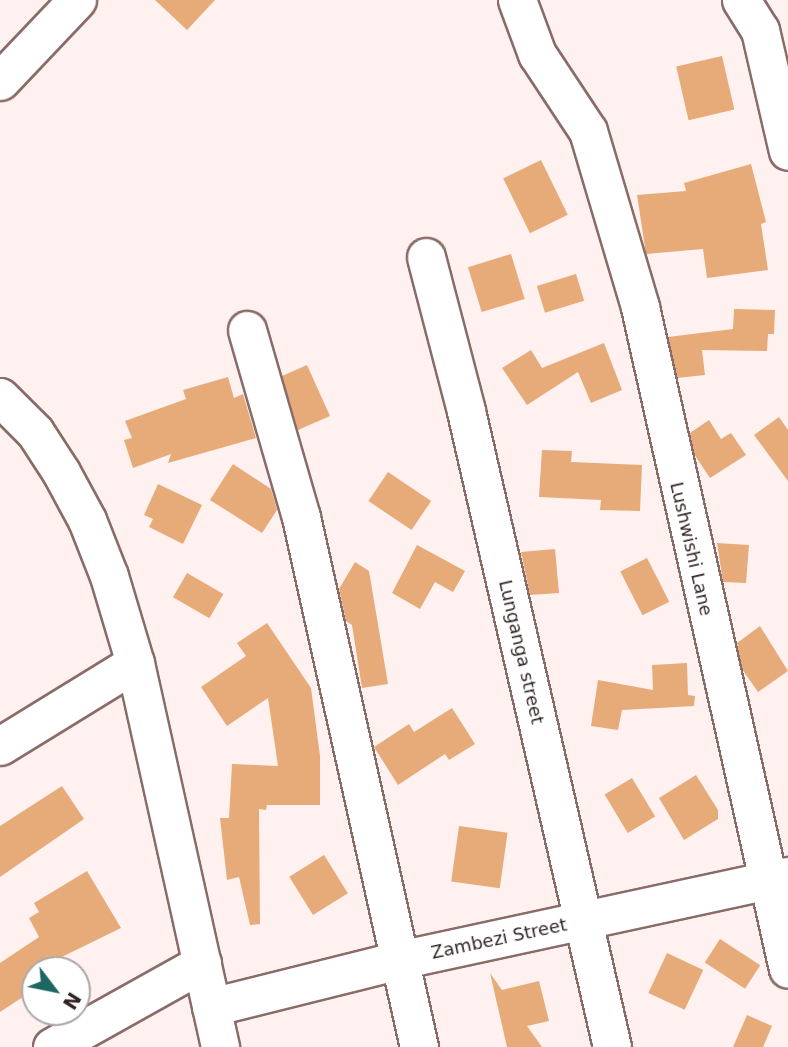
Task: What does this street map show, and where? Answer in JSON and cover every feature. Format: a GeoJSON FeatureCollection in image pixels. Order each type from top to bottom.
{"type":"FeatureCollection","features":[{"type":"Feature","properties":{"kind":"street"},"geometry":{"type":"LineString","coordinates":[[0,81],[77,0]]}},
{"type":"Feature","properties":{"kind":"street","name":"Lushwishi Lane"},"geometry":{"type":"LineString","coordinates":[[517,0],[537,54],[588,131],[640,307],[778,878],[788,968]]}},
{"type":"Feature","properties":{"kind":"street"},"geometry":{"type":"LineString","coordinates":[[741,0],[760,30],[788,151]]}},
{"type":"Feature","properties":{"kind":"street","name":"Lunganga street"},"geometry":{"type":"LineString","coordinates":[[425,257],[466,411],[612,1047]]}},
{"type":"Feature","properties":{"kind":"street"},"geometry":{"type":"LineString","coordinates":[[247,331],[301,517],[419,1047]]}},
{"type":"Feature","properties":{"kind":"street"},"geometry":{"type":"LineString","coordinates":[[0,397],[35,432],[88,520],[135,663],[220,1047]]}},
{"type":"Feature","properties":{"kind":"street"},"geometry":{"type":"LineString","coordinates":[[0,747],[135,663]]}},
{"type":"Feature","properties":{"kind":"street","name":"Zambezi Street"},"geometry":{"type":"LineString","coordinates":[[211,1007],[399,960],[778,878]]}},
{"type":"Feature","properties":{"kind":"street"},"geometry":{"type":"LineString","coordinates":[[52,1047],[202,963]]}},
{"type":"Feature","properties":{"kind":"building"},"geometry":{"type":"Polygon","coordinates":[[[155,0],[215,0],[187,30],[155,0]]]}},
{"type":"Feature","properties":{"kind":"building"},"geometry":{"type":"Polygon","coordinates":[[[722,56],[734,110],[689,120],[676,67],[722,56]]]}},
{"type":"Feature","properties":{"kind":"building"},"geometry":{"type":"Polygon","coordinates":[[[541,160],[568,215],[530,233],[503,178],[541,160]]]}},
{"type":"Feature","properties":{"kind":"building"},"geometry":{"type":"Polygon","coordinates":[[[751,164],[766,222],[761,224],[768,270],[707,278],[703,249],[646,254],[637,195],[686,191],[684,183],[751,164]]]}},
{"type":"Feature","properties":{"kind":"building"},"geometry":{"type":"Polygon","coordinates":[[[511,254],[525,299],[482,312],[468,267],[511,254]]]}},
{"type":"Feature","properties":{"kind":"building"},"geometry":{"type":"Polygon","coordinates":[[[576,274],[584,301],[545,313],[537,286],[576,274]]]}},
{"type":"Feature","properties":{"kind":"building"},"geometry":{"type":"Polygon","coordinates":[[[734,309],[775,310],[774,334],[768,334],[767,351],[702,350],[705,375],[677,378],[668,337],[733,329],[734,309]]]}},
{"type":"Feature","properties":{"kind":"building"},"geometry":{"type":"Polygon","coordinates":[[[604,343],[622,390],[591,403],[578,372],[527,405],[502,368],[531,350],[542,368],[604,343]]]}},
{"type":"Feature","properties":{"kind":"building"},"geometry":{"type":"Polygon","coordinates":[[[307,365],[330,416],[298,430],[282,376],[307,365]]]}},
{"type":"Feature","properties":{"kind":"building"},"geometry":{"type":"Polygon","coordinates":[[[228,377],[234,398],[243,394],[256,438],[168,463],[171,454],[133,468],[124,440],[132,438],[125,421],[186,399],[183,390],[228,377]]]}},
{"type":"Feature","properties":{"kind":"building"},"geometry":{"type":"Polygon","coordinates":[[[779,417],[788,430],[788,481],[754,435],[779,417]]]}},
{"type":"Feature","properties":{"kind":"building"},"geometry":{"type":"Polygon","coordinates":[[[709,420],[721,439],[731,433],[746,455],[710,478],[694,454],[690,433],[709,420]]]}},
{"type":"Feature","properties":{"kind":"building"},"geometry":{"type":"Polygon","coordinates":[[[542,450],[572,451],[571,462],[642,465],[640,511],[600,510],[601,500],[539,497],[542,450]]]}},
{"type":"Feature","properties":{"kind":"building"},"geometry":{"type":"Polygon","coordinates":[[[233,464],[271,489],[277,510],[262,533],[210,500],[233,464]]]}},
{"type":"Feature","properties":{"kind":"building"},"geometry":{"type":"Polygon","coordinates":[[[388,472],[431,501],[412,530],[368,501],[388,472]]]}},
{"type":"Feature","properties":{"kind":"building"},"geometry":{"type":"Polygon","coordinates":[[[158,484],[202,505],[183,544],[149,527],[153,519],[144,515],[158,484]]]}},
{"type":"Feature","properties":{"kind":"building"},"geometry":{"type":"Polygon","coordinates":[[[717,543],[749,545],[746,583],[723,582],[717,543]]]}},
{"type":"Feature","properties":{"kind":"building"},"geometry":{"type":"Polygon","coordinates":[[[417,545],[465,571],[453,592],[435,582],[420,609],[392,593],[417,545]]]}},
{"type":"Feature","properties":{"kind":"building"},"geometry":{"type":"Polygon","coordinates":[[[555,549],[559,593],[530,595],[521,552],[555,549]]]}},
{"type":"Feature","properties":{"kind":"building"},"geometry":{"type":"Polygon","coordinates":[[[647,558],[669,602],[643,615],[620,572],[647,558]]]}},
{"type":"Feature","properties":{"kind":"building"},"geometry":{"type":"Polygon","coordinates":[[[355,562],[369,571],[388,684],[362,688],[352,625],[346,621],[339,589],[355,562]]]}},
{"type":"Feature","properties":{"kind":"building"},"geometry":{"type":"Polygon","coordinates":[[[187,573],[223,594],[209,618],[173,597],[187,573]]]}},
{"type":"Feature","properties":{"kind":"building"},"geometry":{"type":"Polygon","coordinates":[[[267,623],[311,688],[320,756],[320,805],[267,805],[266,810],[259,809],[260,924],[250,925],[239,877],[227,880],[220,818],[229,818],[232,764],[278,766],[268,698],[227,726],[201,687],[246,656],[237,643],[267,623]]]}},
{"type":"Feature","properties":{"kind":"building"},"geometry":{"type":"Polygon","coordinates":[[[760,626],[788,671],[758,692],[742,669],[737,643],[760,626]]]}},
{"type":"Feature","properties":{"kind":"building"},"geometry":{"type":"Polygon","coordinates":[[[687,663],[688,695],[695,696],[694,706],[622,710],[618,730],[591,726],[598,680],[653,690],[652,665],[687,663]]]}},
{"type":"Feature","properties":{"kind":"building"},"geometry":{"type":"Polygon","coordinates":[[[452,708],[475,744],[449,760],[445,754],[398,785],[374,747],[409,724],[414,732],[452,708]]]}},
{"type":"Feature","properties":{"kind":"building"},"geometry":{"type":"Polygon","coordinates":[[[696,775],[718,810],[718,819],[684,840],[659,798],[696,775]]]}},
{"type":"Feature","properties":{"kind":"building"},"geometry":{"type":"Polygon","coordinates":[[[632,778],[655,817],[628,833],[605,794],[632,778]]]}},
{"type":"Feature","properties":{"kind":"building"},"geometry":{"type":"Polygon","coordinates":[[[62,786],[84,819],[0,877],[0,826],[62,786]]]}},
{"type":"Feature","properties":{"kind":"building"},"geometry":{"type":"Polygon","coordinates":[[[459,826],[508,833],[500,888],[451,881],[459,826]]]}},
{"type":"Feature","properties":{"kind":"building"},"geometry":{"type":"Polygon","coordinates":[[[324,855],[348,893],[313,915],[289,877],[324,855]]]}},
{"type":"Feature","properties":{"kind":"building"},"geometry":{"type":"Polygon","coordinates":[[[87,871],[121,928],[64,956],[21,956],[21,998],[0,1012],[0,963],[39,937],[29,918],[39,912],[34,903],[87,871]]]}},
{"type":"Feature","properties":{"kind":"building"},"geometry":{"type":"Polygon","coordinates":[[[720,939],[760,965],[745,989],[705,962],[720,939]]]}},
{"type":"Feature","properties":{"kind":"building"},"geometry":{"type":"Polygon","coordinates":[[[667,953],[703,970],[685,1010],[648,993],[667,953]]]}},
{"type":"Feature","properties":{"kind":"building"},"geometry":{"type":"Polygon","coordinates":[[[490,973],[502,990],[539,981],[549,1021],[527,1026],[542,1047],[507,1047],[490,973]]]}},
{"type":"Feature","properties":{"kind":"building"},"geometry":{"type":"Polygon","coordinates":[[[747,1015],[772,1026],[763,1047],[733,1047],[747,1015]]]}}]}
